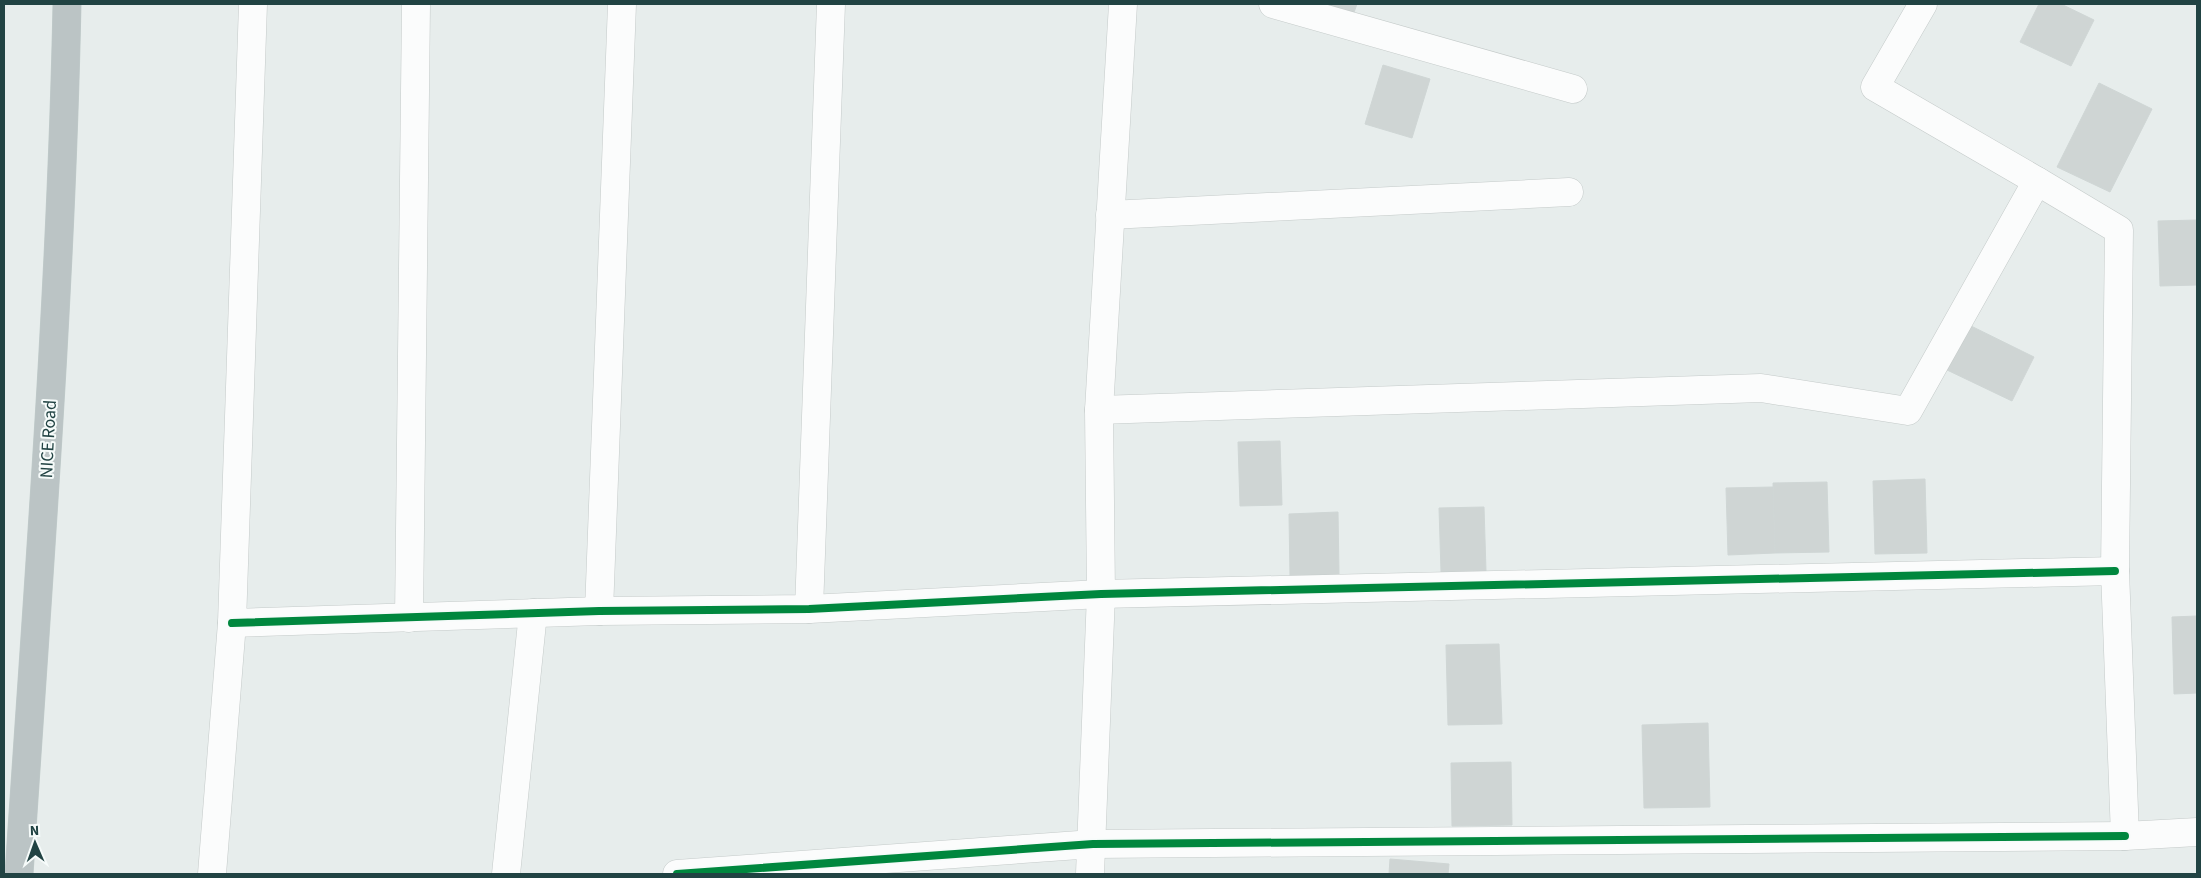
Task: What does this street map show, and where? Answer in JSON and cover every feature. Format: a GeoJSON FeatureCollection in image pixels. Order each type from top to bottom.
{"type":"FeatureCollection","features":[{"type":"Feature","properties":{"kind":"highway","name":"NICE Road"},"geometry":{"type":"LineString","coordinates":[[19,874],[47,458],[64,129],[67,4]]}},
{"type":"Feature","properties":{"kind":"street"},"geometry":{"type":"LineString","coordinates":[[212,874],[232,623],[253,4]]}},
{"type":"Feature","properties":{"kind":"street"},"geometry":{"type":"LineString","coordinates":[[409,618],[416,4]]}},
{"type":"Feature","properties":{"kind":"street"},"geometry":{"type":"LineString","coordinates":[[599,611],[622,4]]}},
{"type":"Feature","properties":{"kind":"street"},"geometry":{"type":"LineString","coordinates":[[809,608],[831,4]]}},
{"type":"Feature","properties":{"kind":"street"},"geometry":{"type":"LineString","coordinates":[[1090,874],[1101,594],[1099,410],[1123,4]]}},
{"type":"Feature","properties":{"kind":"street"},"geometry":{"type":"LineString","coordinates":[[1272,4],[1573,89]]}},
{"type":"Feature","properties":{"kind":"street"},"geometry":{"type":"LineString","coordinates":[[1923,4],[1875,87],[2119,230],[2115,571],[2125,836]]}},
{"type":"Feature","properties":{"kind":"street"},"geometry":{"type":"LineString","coordinates":[[1099,410],[1761,388],[1908,410],[2037,181]]}},
{"type":"Feature","properties":{"kind":"street"},"geometry":{"type":"LineString","coordinates":[[1110,215],[1569,192]]}},
{"type":"Feature","properties":{"kind":"street"},"geometry":{"type":"LineString","coordinates":[[232,623],[599,611],[809,608],[1101,594],[2115,571]]}},
{"type":"Feature","properties":{"kind":"street"},"geometry":{"type":"LineString","coordinates":[[506,874],[533,613]]}},
{"type":"Feature","properties":{"kind":"street"},"geometry":{"type":"LineString","coordinates":[[677,874],[1092,844],[2125,836],[2197,832]]}},
{"type":"Feature","properties":{"kind":"building"},"geometry":{"type":"Polygon","coordinates":[[[1316,4],[1357,4],[1353,15],[1316,4]]]}},
{"type":"Feature","properties":{"kind":"building"},"geometry":{"type":"Polygon","coordinates":[[[2039,4],[2061,4],[2094,20],[2071,66],[2020,42],[2039,4]]]}},
{"type":"Feature","properties":{"kind":"building"},"geometry":{"type":"Polygon","coordinates":[[[1383,65],[1430,79],[1412,138],[1365,124],[1383,65]]]}},
{"type":"Feature","properties":{"kind":"building"},"geometry":{"type":"Polygon","coordinates":[[[2099,83],[2152,109],[2110,192],[2057,167],[2099,83]]]}},
{"type":"Feature","properties":{"kind":"building"},"geometry":{"type":"Polygon","coordinates":[[[2197,220],[2197,285],[2160,286],[2158,221],[2197,220]]]}},
{"type":"Feature","properties":{"kind":"building"},"geometry":{"type":"Polygon","coordinates":[[[1967,324],[2034,357],[2012,401],[1945,369],[1967,324]]]}},
{"type":"Feature","properties":{"kind":"building"},"geometry":{"type":"Polygon","coordinates":[[[1280,441],[1282,505],[1240,506],[1238,442],[1280,441]]]}},
{"type":"Feature","properties":{"kind":"building"},"geometry":{"type":"Polygon","coordinates":[[[1925,479],[1927,553],[1875,554],[1873,481],[1925,479]]]}},
{"type":"Feature","properties":{"kind":"building"},"geometry":{"type":"Polygon","coordinates":[[[1827,482],[1829,552],[1775,553],[1773,483],[1827,482]]]}},
{"type":"Feature","properties":{"kind":"building"},"geometry":{"type":"Polygon","coordinates":[[[1773,487],[1775,553],[1728,555],[1726,488],[1773,487]]]}},
{"type":"Feature","properties":{"kind":"building"},"geometry":{"type":"Polygon","coordinates":[[[1484,507],[1486,571],[1441,572],[1439,508],[1484,507]]]}},
{"type":"Feature","properties":{"kind":"building"},"geometry":{"type":"Polygon","coordinates":[[[1338,512],[1339,574],[1290,576],[1289,514],[1338,512]]]}},
{"type":"Feature","properties":{"kind":"building"},"geometry":{"type":"Polygon","coordinates":[[[2197,616],[2197,693],[2174,694],[2172,617],[2197,616]]]}},
{"type":"Feature","properties":{"kind":"building"},"geometry":{"type":"Polygon","coordinates":[[[1499,644],[1502,724],[1448,725],[1446,645],[1499,644]]]}},
{"type":"Feature","properties":{"kind":"building"},"geometry":{"type":"Polygon","coordinates":[[[1708,723],[1710,807],[1644,808],[1642,725],[1708,723]]]}},
{"type":"Feature","properties":{"kind":"building"},"geometry":{"type":"Polygon","coordinates":[[[1511,762],[1512,825],[1452,826],[1451,763],[1511,762]]]}},
{"type":"Feature","properties":{"kind":"building"},"geometry":{"type":"Polygon","coordinates":[[[1390,859],[1449,864],[1448,874],[1389,874],[1390,859]]]}},
{"type":"Feature","properties":{"kind":"cycle path"},"geometry":{"type":"LineString","coordinates":[[232,623],[599,611],[809,609],[1101,594],[2115,571]]}},
{"type":"Feature","properties":{"kind":"cycle path"},"geometry":{"type":"LineString","coordinates":[[677,874],[1093,844],[2125,836]]}}]}
